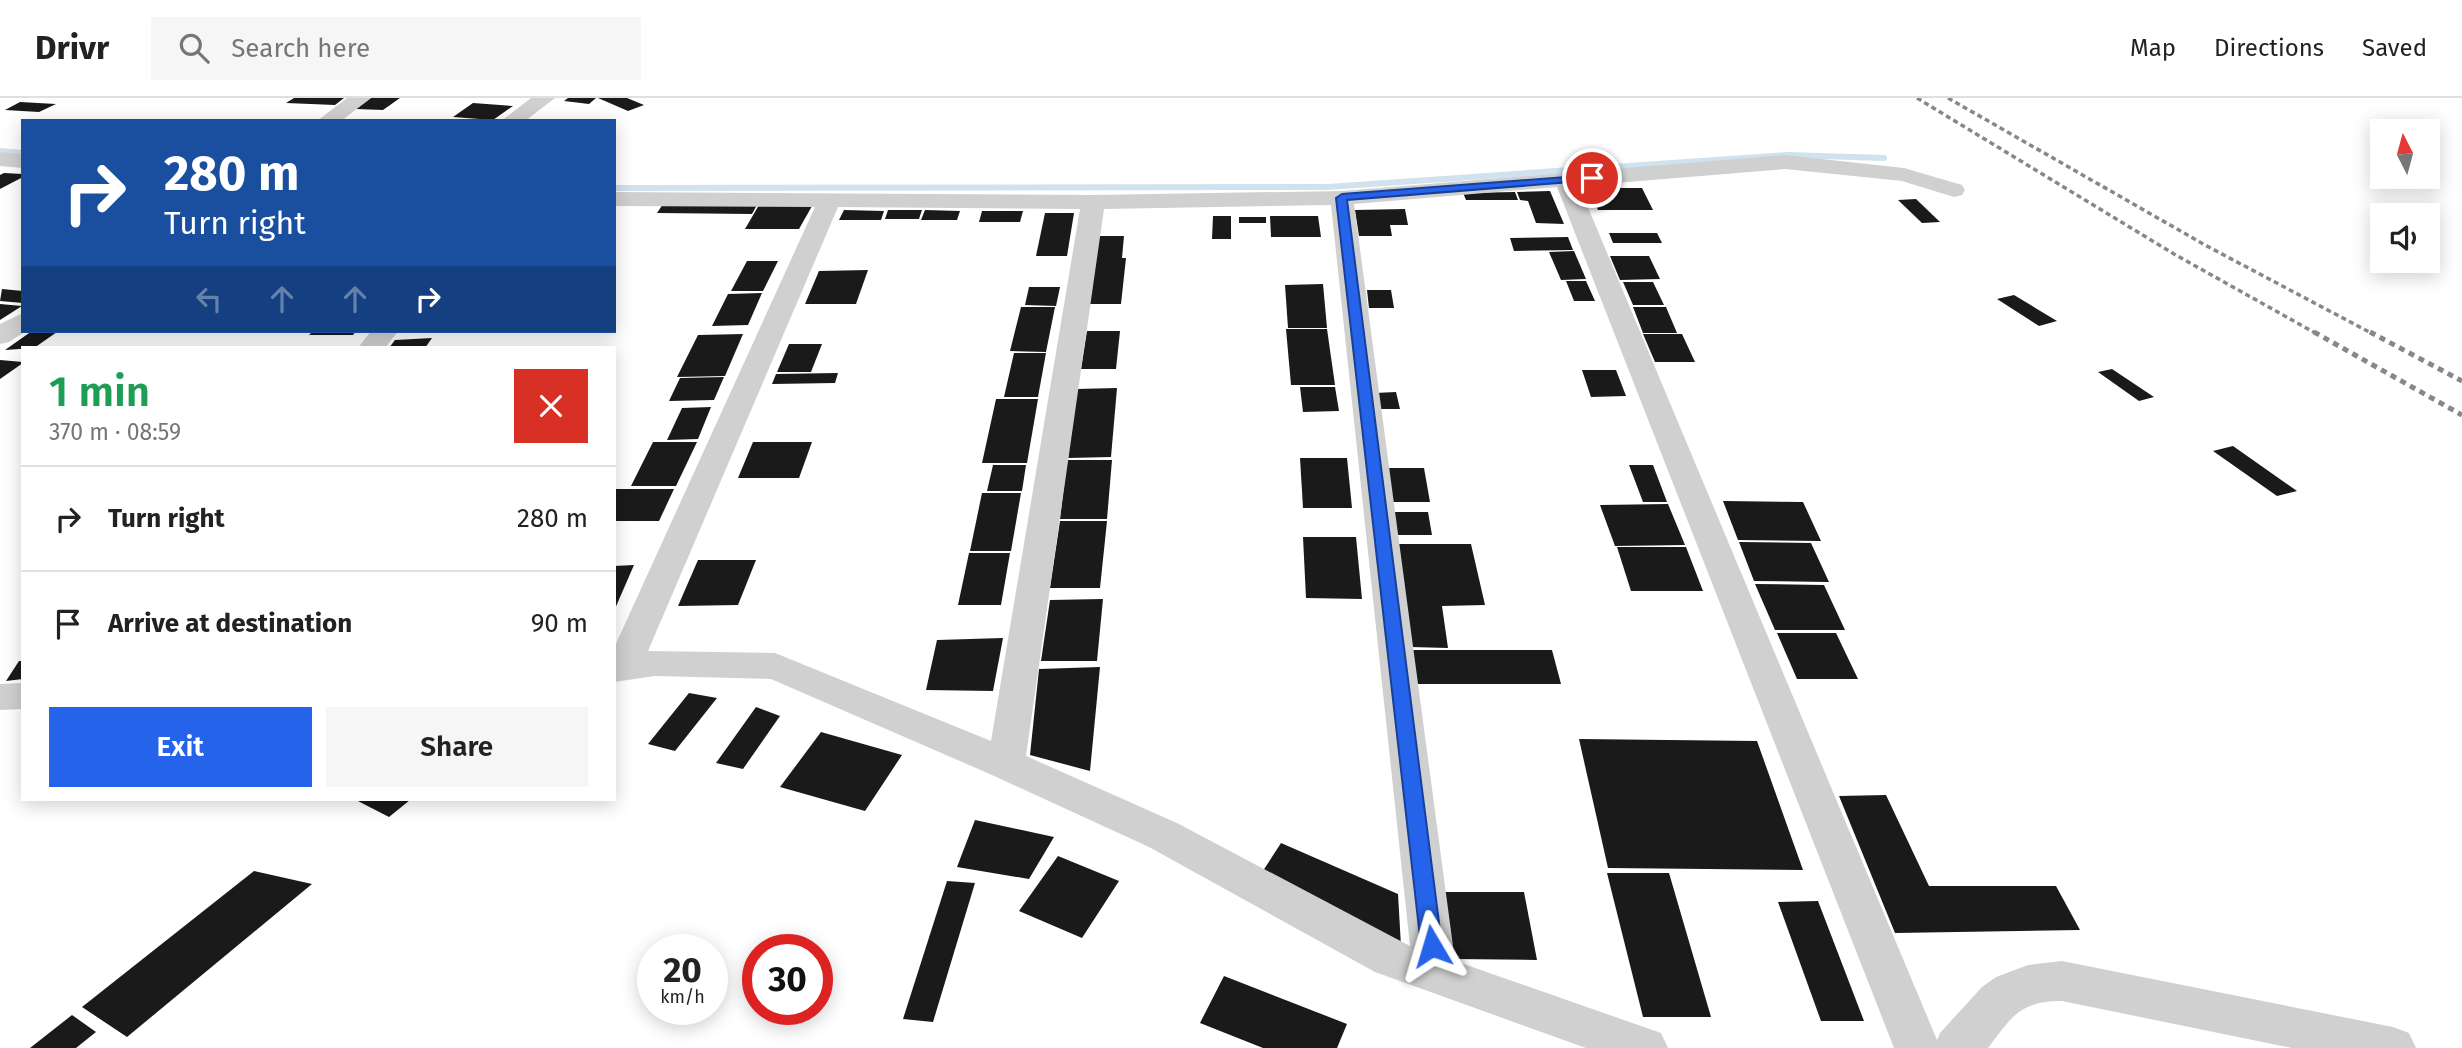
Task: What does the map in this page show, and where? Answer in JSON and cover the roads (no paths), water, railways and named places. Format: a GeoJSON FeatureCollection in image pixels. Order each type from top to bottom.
{"type":"FeatureCollection","features":[{"type":"Feature","properties":{"kind":"street"},"geometry":{"type":"LineString","coordinates":[[330,119],[360,98]]}},
{"type":"Feature","properties":{"kind":"street"},"geometry":{"type":"LineString","coordinates":[[514,119],[545,98]]}},
{"type":"Feature","properties":{"kind":"street"},"geometry":{"type":"LineString","coordinates":[[0,159],[21,161]]}},
{"type":"Feature","properties":{"kind":"street"},"geometry":{"type":"LineString","coordinates":[[616,199],[1093,202],[1342,198],[1785,162],[1904,176],[1954,190]]}},
{"type":"Feature","properties":{"kind":"street"},"geometry":{"type":"LineString","coordinates":[[1565,180],[1917,1048]]}},
{"type":"Feature","properties":{"kind":"street"},"geometry":{"type":"LineString","coordinates":[[1342,198],[1435,974]]}},
{"type":"Feature","properties":{"kind":"street"},"geometry":{"type":"LineString","coordinates":[[619,668],[830,199]]}},
{"type":"Feature","properties":{"kind":"street"},"geometry":{"type":"LineString","coordinates":[[1006,764],[1093,202]]}},
{"type":"Feature","properties":{"kind":"street"},"geometry":{"type":"LineString","coordinates":[[0,336],[21,322]]}},
{"type":"Feature","properties":{"kind":"street"},"geometry":{"type":"LineString","coordinates":[[619,668],[655,663],[775,666],[1006,764],[1163,835],[1390,958],[1645,1048]]}},
{"type":"Feature","properties":{"kind":"street"},"geometry":{"type":"LineString","coordinates":[[0,697],[21,696]]}},
{"type":"Feature","properties":{"kind":"street"},"geometry":{"type":"LineString","coordinates":[[1956,1048],[1968,1040],[2003,996],[2040,980],[2071,981],[2393,1048]]}},
{"type":"Feature","properties":{"kind":"waterway"},"geometry":{"type":"LineString","coordinates":[[0,151],[21,153]]}},
{"type":"Feature","properties":{"kind":"waterway"},"geometry":{"type":"LineString","coordinates":[[616,188],[1328,187],[1788,155],[1884,158]]}},
{"type":"Feature","properties":{"kind":"railway"},"geometry":{"type":"LineString","coordinates":[[1917,98],[2174,254],[2317,334]]}},
{"type":"Feature","properties":{"kind":"railway"},"geometry":{"type":"LineString","coordinates":[[1948,98],[2205,245],[2373,334]]}},
{"type":"Feature","properties":{"kind":"railway"},"geometry":{"type":"LineString","coordinates":[[2314,332],[2462,415]]}},
{"type":"Feature","properties":{"kind":"railway"},"geometry":{"type":"LineString","coordinates":[[2370,332],[2462,381]]}}]}
